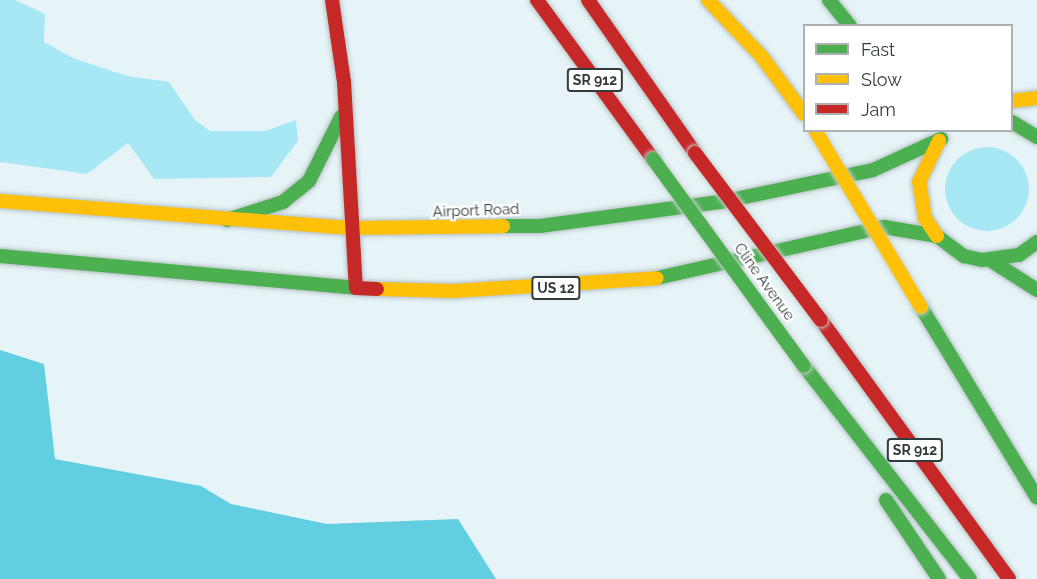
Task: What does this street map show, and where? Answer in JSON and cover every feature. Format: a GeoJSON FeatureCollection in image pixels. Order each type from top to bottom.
{"type":"FeatureCollection","features":[{"type":"Feature","properties":{"kind":"main road"},"geometry":{"type":"LineString","coordinates":[[0,256],[356,288],[350,228],[345,110],[332,0]]}},
{"type":"Feature","properties":{"kind":"main road","name":"Cline Avenue"},"geometry":{"type":"LineString","coordinates":[[537,0],[804,366],[970,579]]}},
{"type":"Feature","properties":{"kind":"main road","name":"Cline Avenue"},"geometry":{"type":"LineString","coordinates":[[588,0],[695,153],[821,320],[1010,579]]}},
{"type":"Feature","properties":{"kind":"main road"},"geometry":{"type":"LineString","coordinates":[[708,0],[762,57],[803,113]]}},
{"type":"Feature","properties":{"kind":"main road"},"geometry":{"type":"LineString","coordinates":[[829,0],[848,24]]}},
{"type":"Feature","properties":{"kind":"main road"},"geometry":{"type":"LineString","coordinates":[[1013,101],[1037,98]]}},
{"type":"Feature","properties":{"kind":"main road"},"geometry":{"type":"LineString","coordinates":[[227,220],[283,202],[309,182],[345,110]]}},
{"type":"Feature","properties":{"kind":"main road"},"geometry":{"type":"LineString","coordinates":[[1024,126],[1037,137]]}},
{"type":"Feature","properties":{"kind":"main road"},"geometry":{"type":"LineString","coordinates":[[816,132],[1037,498]]}},
{"type":"Feature","properties":{"kind":"main road"},"geometry":{"type":"LineString","coordinates":[[937,236],[925,218],[919,182],[924,164],[946,135]]}},
{"type":"Feature","properties":{"kind":"main road","name":"Airport Road"},"geometry":{"type":"LineString","coordinates":[[0,201],[350,228],[540,226],[624,217],[873,170],[946,135]]}},
{"type":"Feature","properties":{"kind":"main road","name":"US 12"},"geometry":{"type":"LineString","coordinates":[[356,288],[453,291],[592,287],[642,281],[884,227],[909,228],[937,236],[964,256],[990,260],[1019,255],[1037,242]]}},
{"type":"Feature","properties":{"kind":"main road"},"geometry":{"type":"LineString","coordinates":[[990,260],[1037,290]]}},
{"type":"Feature","properties":{"kind":"main road"},"geometry":{"type":"LineString","coordinates":[[804,366],[830,417],[939,579]]}},
{"type":"Feature","properties":{"kind":"shaded area"},"geometry":{"type":"Polygon","coordinates":[[[0,0],[15,0],[45,14],[44,42],[75,59],[127,76],[169,82],[195,120],[210,131],[265,131],[296,120],[298,141],[271,177],[154,179],[128,143],[87,174],[0,162],[0,0]]]}},
{"type":"Feature","properties":{"kind":"shaded area"},"geometry":{"type":"Polygon","coordinates":[[[979,147],[995,147],[1011,154],[1022,165],[1029,181],[1026,205],[1017,219],[995,231],[979,231],[963,224],[952,213],[945,197],[945,181],[952,165],[963,154],[979,147]]]}},
{"type":"Feature","properties":{"kind":"shaded area"},"geometry":{"type":"Polygon","coordinates":[[[0,350],[44,364],[55,459],[201,486],[231,504],[327,524],[458,519],[496,579],[0,579],[0,350]]]}},
{"type":"Feature","properties":{"kind":"traffic: fast"},"geometry":{"type":"LineString","coordinates":[[829,0],[848,24]]}},
{"type":"Feature","properties":{"kind":"traffic: fast"},"geometry":{"type":"LineString","coordinates":[[227,220],[283,202],[309,181],[341,117]]}},
{"type":"Feature","properties":{"kind":"traffic: fast"},"geometry":{"type":"LineString","coordinates":[[1013,123],[1037,137]]}},
{"type":"Feature","properties":{"kind":"traffic: fast"},"geometry":{"type":"LineString","coordinates":[[503,226],[540,226],[721,202],[873,170],[941,139]]}},
{"type":"Feature","properties":{"kind":"traffic: fast"},"geometry":{"type":"LineString","coordinates":[[653,159],[804,366]]}},
{"type":"Feature","properties":{"kind":"traffic: fast"},"geometry":{"type":"LineString","coordinates":[[657,278],[884,227],[937,236],[964,256],[982,260],[1019,255],[1037,242]]}},
{"type":"Feature","properties":{"kind":"traffic: fast"},"geometry":{"type":"LineString","coordinates":[[0,256],[356,288]]}},
{"type":"Feature","properties":{"kind":"traffic: fast"},"geometry":{"type":"LineString","coordinates":[[990,260],[1037,290]]}},
{"type":"Feature","properties":{"kind":"traffic: fast"},"geometry":{"type":"LineString","coordinates":[[921,307],[1037,498]]}},
{"type":"Feature","properties":{"kind":"traffic: fast"},"geometry":{"type":"LineString","coordinates":[[804,366],[970,579]]}},
{"type":"Feature","properties":{"kind":"traffic: fast"},"geometry":{"type":"LineString","coordinates":[[886,500],[939,579]]}},
{"type":"Feature","properties":{"kind":"traffic: slow"},"geometry":{"type":"LineString","coordinates":[[708,0],[762,57],[803,113]]}},
{"type":"Feature","properties":{"kind":"traffic: slow"},"geometry":{"type":"LineString","coordinates":[[1013,101],[1037,98]]}},
{"type":"Feature","properties":{"kind":"traffic: slow"},"geometry":{"type":"LineString","coordinates":[[816,132],[921,307]]}},
{"type":"Feature","properties":{"kind":"traffic: slow"},"geometry":{"type":"LineString","coordinates":[[937,236],[925,218],[919,182],[939,141]]}},
{"type":"Feature","properties":{"kind":"traffic: slow"},"geometry":{"type":"LineString","coordinates":[[0,201],[350,228],[503,226]]}},
{"type":"Feature","properties":{"kind":"traffic: slow"},"geometry":{"type":"LineString","coordinates":[[377,289],[453,291],[657,278]]}},
{"type":"Feature","properties":{"kind":"traffic: jam"},"geometry":{"type":"LineString","coordinates":[[332,0],[344,82],[356,288],[377,289]]}},
{"type":"Feature","properties":{"kind":"traffic: jam"},"geometry":{"type":"LineString","coordinates":[[537,0],[653,159]]}},
{"type":"Feature","properties":{"kind":"traffic: jam"},"geometry":{"type":"LineString","coordinates":[[588,0],[695,153]]}},
{"type":"Feature","properties":{"kind":"traffic: jam"},"geometry":{"type":"LineString","coordinates":[[695,153],[821,320]]}},
{"type":"Feature","properties":{"kind":"traffic: jam"},"geometry":{"type":"LineString","coordinates":[[821,320],[1009,579]]}}]}
